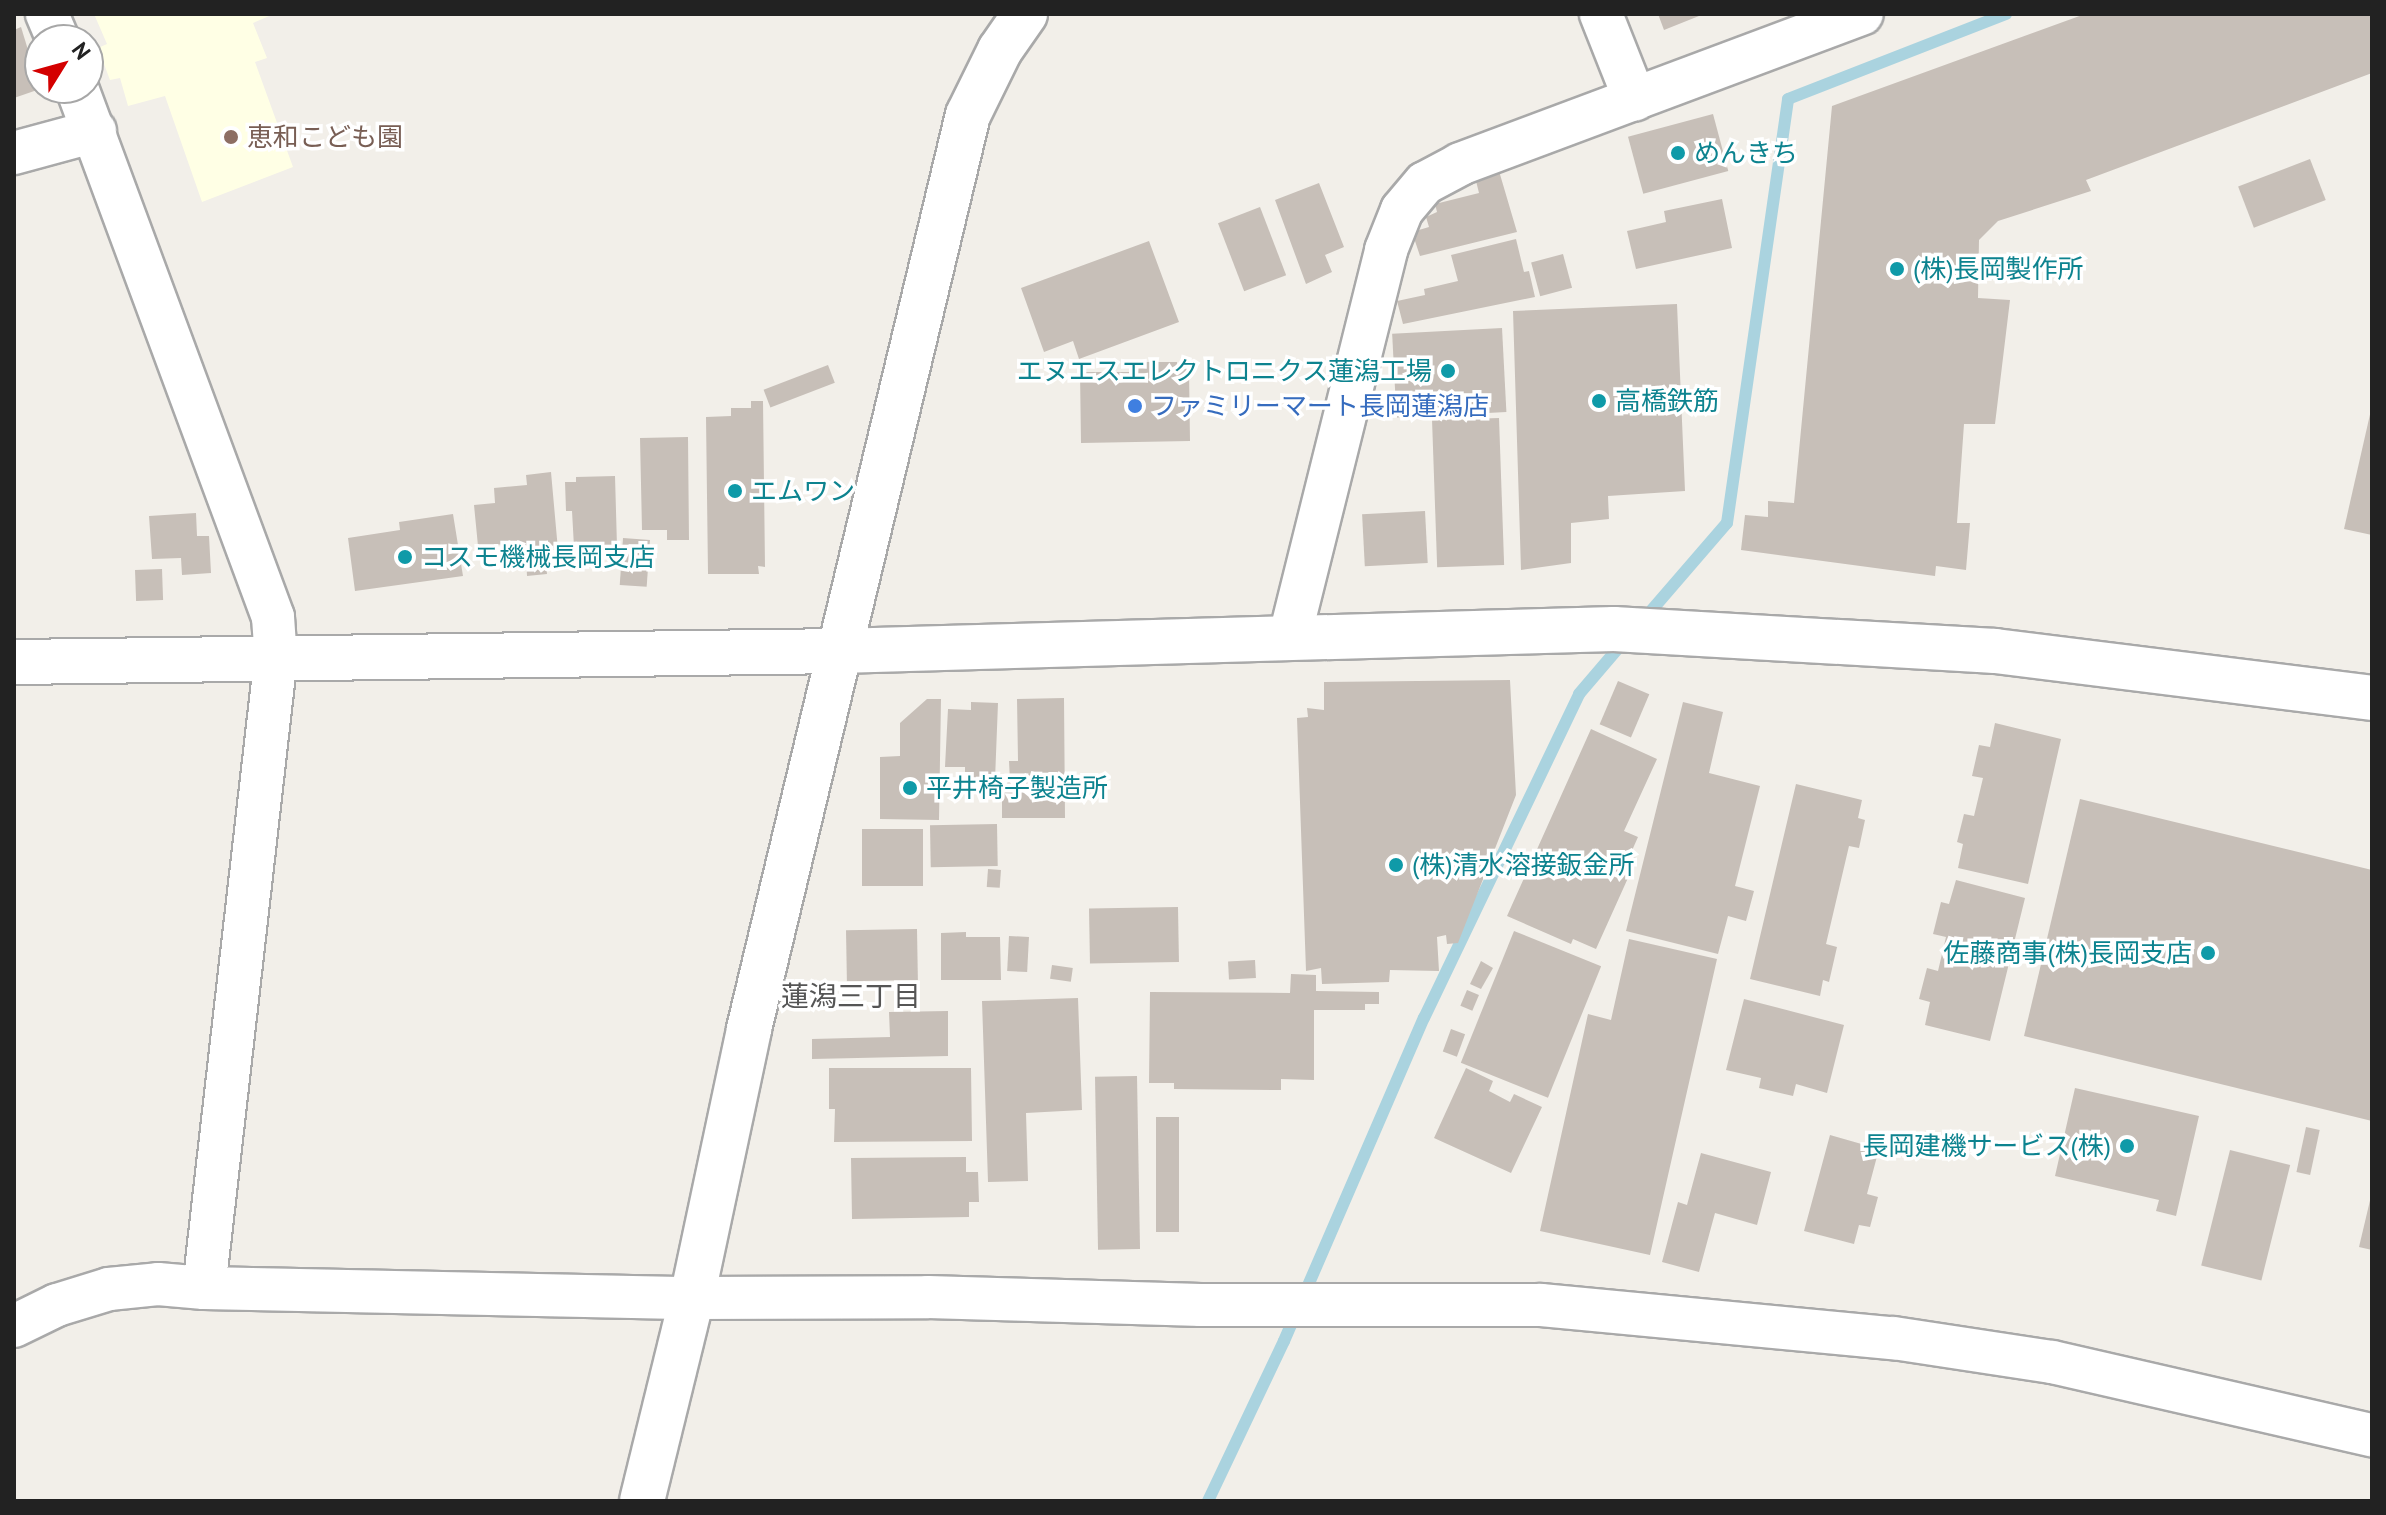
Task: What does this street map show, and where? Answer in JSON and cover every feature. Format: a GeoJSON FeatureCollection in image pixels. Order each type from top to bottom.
{"type":"FeatureCollection","features":[{"type":"Feature","properties":{"kind":"street"},"geometry":{"type":"LineString","coordinates":[[642,1501],[692,1298],[749,1029],[807,800],[839,651],[968,115],[1000,50],[1025,14]]}},
{"type":"Feature","properties":{"kind":"street"},"geometry":{"type":"LineString","coordinates":[[1601,14],[1635,100]]}},
{"type":"Feature","properties":{"kind":"street"},"geometry":{"type":"LineString","coordinates":[[1290,636],[1386,250],[1402,210],[1425,183],[1460,164],[1862,14]]}},
{"type":"Feature","properties":{"kind":"street"},"geometry":{"type":"LineString","coordinates":[[84,104],[273,617],[276,656],[204,1288]]}},
{"type":"Feature","properties":{"kind":"street"},"geometry":{"type":"LineString","coordinates":[[14,153],[95,131]]}},
{"type":"Feature","properties":{"kind":"street"},"geometry":{"type":"LineString","coordinates":[[14,662],[276,656],[839,651],[1614,629],[1995,651],[2372,698]]}},
{"type":"Feature","properties":{"kind":"street"},"geometry":{"type":"LineString","coordinates":[[14,1326],[57,1305],[109,1289],[158,1284],[204,1288],[692,1298],[928,1297],[1201,1305],[1541,1305],[1893,1338],[2052,1362],[2372,1435]]}},
{"type":"Feature","properties":{"kind":"shaded area","name":"恵和こども園"},"geometry":{"type":"Polygon","coordinates":[[[94,14],[274,14],[253,23],[267,58],[255,62],[293,167],[202,202],[165,96],[128,106],[120,78],[110,80],[104,64],[104,45],[107,44],[104,24],[98,24],[94,14]]]}},
{"type":"Feature","properties":{"kind":"building"},"geometry":{"type":"Polygon","coordinates":[[[1658,14],[1704,14],[1664,30],[1658,14]]]}},
{"type":"Feature","properties":{"kind":"building","name":"(株)長岡製作所"},"geometry":{"type":"Polygon","coordinates":[[[2085,14],[2372,14],[2372,73],[2086,180],[2091,191],[1998,221],[1979,240],[1978,298],[2010,300],[1995,424],[1964,424],[1957,523],[1970,523],[1966,570],[1936,566],[1935,576],[1741,550],[1745,515],[1768,517],[1768,501],[1794,503],[1832,106],[2085,14]]]}},
{"type":"Feature","properties":{"kind":"building"},"geometry":{"type":"Polygon","coordinates":[[[21,27],[24,37],[24,95],[14,98],[14,30],[21,27]]]}},
{"type":"Feature","properties":{"kind":"building","name":"めんきち"},"geometry":{"type":"Polygon","coordinates":[[[1713,114],[1728,171],[1643,194],[1628,137],[1713,114]]]}},
{"type":"Feature","properties":{"kind":"building"},"geometry":{"type":"Polygon","coordinates":[[[2310,159],[2326,200],[2254,228],[2238,187],[2310,159]]]}},
{"type":"Feature","properties":{"kind":"building"},"geometry":{"type":"Polygon","coordinates":[[[1499,171],[1517,232],[1420,256],[1412,232],[1429,227],[1426,217],[1437,212],[1435,204],[1479,193],[1475,177],[1499,171]]]}},
{"type":"Feature","properties":{"kind":"building"},"geometry":{"type":"Polygon","coordinates":[[[1319,183],[1344,247],[1325,255],[1332,272],[1306,284],[1275,200],[1319,183]]]}},
{"type":"Feature","properties":{"kind":"building"},"geometry":{"type":"Polygon","coordinates":[[[1722,199],[1732,248],[1636,269],[1627,231],[1666,222],[1664,211],[1722,199]]]}},
{"type":"Feature","properties":{"kind":"building"},"geometry":{"type":"Polygon","coordinates":[[[1260,207],[1286,275],[1244,291],[1218,223],[1260,207]]]}},
{"type":"Feature","properties":{"kind":"building"},"geometry":{"type":"Polygon","coordinates":[[[1516,239],[1524,272],[1529,271],[1535,297],[1403,324],[1397,301],[1425,295],[1424,289],[1458,281],[1451,255],[1516,239]]]}},
{"type":"Feature","properties":{"kind":"building"},"geometry":{"type":"Polygon","coordinates":[[[1149,241],[1179,322],[1079,359],[1073,341],[1044,352],[1021,288],[1149,241]]]}},
{"type":"Feature","properties":{"kind":"building"},"geometry":{"type":"Polygon","coordinates":[[[1563,254],[1572,288],[1540,296],[1531,263],[1563,254]]]}},
{"type":"Feature","properties":{"kind":"building","name":"高橋鉄筋"},"geometry":{"type":"Polygon","coordinates":[[[1677,304],[1685,491],[1608,496],[1609,519],[1571,523],[1571,563],[1521,570],[1513,311],[1677,304]]]}},
{"type":"Feature","properties":{"kind":"building","name":"エヌエスエレクトロニクス蓮潟工場"},"geometry":{"type":"Polygon","coordinates":[[[1502,328],[1506,412],[1397,418],[1392,334],[1502,328]]]}},
{"type":"Feature","properties":{"kind":"building","name":"ファミリーマート長岡蓮潟店"},"geometry":{"type":"Polygon","coordinates":[[[1139,362],[1177,362],[1177,369],[1189,369],[1190,441],[1081,443],[1080,372],[1138,372],[1139,362]]]}},
{"type":"Feature","properties":{"kind":"building"},"geometry":{"type":"Polygon","coordinates":[[[828,365],[835,383],[770,407],[764,390],[828,365]]]}},
{"type":"Feature","properties":{"kind":"building","name":"エムワン"},"geometry":{"type":"Polygon","coordinates":[[[751,401],[763,401],[765,567],[758,566],[759,574],[708,574],[706,417],[731,416],[731,408],[751,408],[751,401]]]}},
{"type":"Feature","properties":{"kind":"building"},"geometry":{"type":"Polygon","coordinates":[[[2372,410],[2372,535],[2344,529],[2372,410]]]}},
{"type":"Feature","properties":{"kind":"building"},"geometry":{"type":"Polygon","coordinates":[[[1499,418],[1504,565],[1437,567],[1432,420],[1499,418]]]}},
{"type":"Feature","properties":{"kind":"building"},"geometry":{"type":"Polygon","coordinates":[[[688,437],[689,540],[667,540],[667,530],[642,530],[640,438],[688,437]]]}},
{"type":"Feature","properties":{"kind":"building"},"geometry":{"type":"Polygon","coordinates":[[[551,472],[558,550],[545,552],[547,574],[527,576],[526,556],[508,558],[507,544],[478,546],[474,505],[495,503],[494,488],[527,485],[526,475],[551,472]]]}},
{"type":"Feature","properties":{"kind":"building"},"geometry":{"type":"Polygon","coordinates":[[[615,476],[617,546],[574,547],[572,511],[566,511],[565,482],[576,482],[576,477],[615,476]]]}},
{"type":"Feature","properties":{"kind":"building"},"geometry":{"type":"Polygon","coordinates":[[[1425,511],[1428,563],[1365,566],[1362,514],[1425,511]]]}},
{"type":"Feature","properties":{"kind":"building"},"geometry":{"type":"Polygon","coordinates":[[[196,513],[197,536],[209,536],[211,573],[182,575],[181,558],[152,559],[149,516],[196,513]]]}},
{"type":"Feature","properties":{"kind":"building","name":"コスモ機械長岡支店"},"geometry":{"type":"Polygon","coordinates":[[[453,514],[463,576],[355,591],[348,538],[400,530],[399,522],[453,514]]]}},
{"type":"Feature","properties":{"kind":"building"},"geometry":{"type":"Polygon","coordinates":[[[623,538],[650,540],[647,587],[620,585],[623,538]]]}},
{"type":"Feature","properties":{"kind":"building"},"geometry":{"type":"Polygon","coordinates":[[[162,569],[163,600],[136,601],[135,570],[162,569]]]}},
{"type":"Feature","properties":{"kind":"building","name":"(株)清水溶接鈑金所"},"geometry":{"type":"Polygon","coordinates":[[[1510,680],[1516,795],[1458,943],[1447,944],[1446,935],[1437,937],[1439,971],[1390,970],[1389,982],[1322,984],[1321,968],[1306,971],[1297,718],[1308,717],[1307,708],[1324,710],[1324,682],[1510,680]]]}},
{"type":"Feature","properties":{"kind":"building"},"geometry":{"type":"Polygon","coordinates":[[[1618,681],[1649,694],[1631,738],[1600,724],[1618,681]]]}},
{"type":"Feature","properties":{"kind":"building"},"geometry":{"type":"Polygon","coordinates":[[[1064,698],[1065,818],[1002,818],[1002,781],[1010,781],[1009,761],[1018,761],[1017,699],[1064,698]]]}},
{"type":"Feature","properties":{"kind":"building","name":"平井椅子製造所"},"geometry":{"type":"Polygon","coordinates":[[[927,699],[941,699],[939,820],[880,819],[880,757],[900,756],[900,723],[927,699]]]}},
{"type":"Feature","properties":{"kind":"building"},"geometry":{"type":"Polygon","coordinates":[[[971,702],[998,703],[995,780],[965,779],[965,767],[945,767],[948,709],[971,710],[971,702]]]}},
{"type":"Feature","properties":{"kind":"building"},"geometry":{"type":"Polygon","coordinates":[[[1683,702],[1723,712],[1709,773],[1760,786],[1735,886],[1754,891],[1746,921],[1728,916],[1718,954],[1626,931],[1683,702]]]}},
{"type":"Feature","properties":{"kind":"building"},"geometry":{"type":"Polygon","coordinates":[[[1995,723],[2061,739],[2028,884],[1958,868],[1963,844],[1957,842],[1964,814],[1974,816],[1983,778],[1972,776],[1979,745],[1990,747],[1995,723]]]}},
{"type":"Feature","properties":{"kind":"building"},"geometry":{"type":"Polygon","coordinates":[[[1591,729],[1657,759],[1624,831],[1638,837],[1630,855],[1637,858],[1596,949],[1573,939],[1571,944],[1507,916],[1591,729]]]}},
{"type":"Feature","properties":{"kind":"building"},"geometry":{"type":"Polygon","coordinates":[[[1796,784],[1862,800],[1858,818],[1865,820],[1859,848],[1849,846],[1826,944],[1837,947],[1829,982],[1823,980],[1820,996],[1750,979],[1796,784]]]}},
{"type":"Feature","properties":{"kind":"building","name":"佐藤商事(株)長岡支店"},"geometry":{"type":"Polygon","coordinates":[[[2080,799],[2372,870],[2372,1121],[2024,1036],[2080,799]]]}},
{"type":"Feature","properties":{"kind":"building"},"geometry":{"type":"Polygon","coordinates":[[[997,824],[998,866],[931,867],[930,825],[997,824]]]}},
{"type":"Feature","properties":{"kind":"building"},"geometry":{"type":"Polygon","coordinates":[[[862,829],[923,829],[923,886],[862,886],[862,829]]]}},
{"type":"Feature","properties":{"kind":"building"},"geometry":{"type":"Polygon","coordinates":[[[988,869],[1001,870],[1000,888],[987,887],[988,869]]]}},
{"type":"Feature","properties":{"kind":"building"},"geometry":{"type":"Polygon","coordinates":[[[1956,880],[2025,898],[1990,1041],[1925,1025],[1930,1002],[1919,999],[1927,968],[1938,971],[1946,937],[1933,934],[1941,902],[1949,904],[1956,880]]]}},
{"type":"Feature","properties":{"kind":"building"},"geometry":{"type":"Polygon","coordinates":[[[1178,907],[1179,962],[1090,964],[1089,909],[1178,907]]]}},
{"type":"Feature","properties":{"kind":"building"},"geometry":{"type":"Polygon","coordinates":[[[917,929],[918,980],[847,981],[846,930],[917,929]]]}},
{"type":"Feature","properties":{"kind":"building"},"geometry":{"type":"Polygon","coordinates":[[[1514,931],[1601,966],[1548,1098],[1461,1063],[1514,931]]]}},
{"type":"Feature","properties":{"kind":"building"},"geometry":{"type":"Polygon","coordinates":[[[966,932],[966,937],[1000,937],[1001,980],[941,980],[941,933],[966,932]]]}},
{"type":"Feature","properties":{"kind":"building"},"geometry":{"type":"Polygon","coordinates":[[[1009,936],[1029,937],[1027,972],[1007,971],[1009,936]]]}},
{"type":"Feature","properties":{"kind":"building"},"geometry":{"type":"Polygon","coordinates":[[[1629,939],[1717,959],[1650,1255],[1540,1231],[1588,1014],[1611,1020],[1629,939]]]}},
{"type":"Feature","properties":{"kind":"building"},"geometry":{"type":"Polygon","coordinates":[[[1255,960],[1256,978],[1229,979],[1228,961],[1255,960]]]}},
{"type":"Feature","properties":{"kind":"building"},"geometry":{"type":"Polygon","coordinates":[[[1481,961],[1493,968],[1481,989],[1470,984],[1481,961]]]}},
{"type":"Feature","properties":{"kind":"building"},"geometry":{"type":"Polygon","coordinates":[[[1052,965],[1073,968],[1071,982],[1050,979],[1052,965]]]}},
{"type":"Feature","properties":{"kind":"building"},"geometry":{"type":"Polygon","coordinates":[[[1291,974],[1316,975],[1316,991],[1379,992],[1379,1004],[1365,1004],[1365,1010],[1314,1010],[1314,1080],[1281,1079],[1281,1090],[1174,1089],[1174,1083],[1149,1083],[1150,992],[1290,993],[1291,974]]]}},
{"type":"Feature","properties":{"kind":"building"},"geometry":{"type":"Polygon","coordinates":[[[1467,990],[1479,995],[1472,1011],[1460,1006],[1467,990]]]}},
{"type":"Feature","properties":{"kind":"building"},"geometry":{"type":"Polygon","coordinates":[[[1078,998],[1082,1110],[1026,1113],[1028,1181],[988,1182],[982,1001],[1078,998]]]}},
{"type":"Feature","properties":{"kind":"building"},"geometry":{"type":"Polygon","coordinates":[[[1744,999],[1844,1025],[1827,1093],[1796,1084],[1793,1096],[1759,1088],[1761,1078],[1726,1070],[1744,999]]]}},
{"type":"Feature","properties":{"kind":"building"},"geometry":{"type":"Polygon","coordinates":[[[948,1011],[948,1056],[812,1059],[812,1039],[890,1037],[889,1012],[948,1011]]]}},
{"type":"Feature","properties":{"kind":"building"},"geometry":{"type":"Polygon","coordinates":[[[1451,1029],[1465,1034],[1457,1057],[1443,1052],[1451,1029]]]}},
{"type":"Feature","properties":{"kind":"building"},"geometry":{"type":"Polygon","coordinates":[[[829,1068],[971,1068],[972,1141],[834,1142],[835,1109],[829,1109],[829,1068]]]}},
{"type":"Feature","properties":{"kind":"building"},"geometry":{"type":"Polygon","coordinates":[[[1466,1068],[1493,1081],[1489,1091],[1510,1102],[1514,1094],[1542,1107],[1511,1173],[1434,1138],[1466,1068]]]}},
{"type":"Feature","properties":{"kind":"building"},"geometry":{"type":"Polygon","coordinates":[[[1137,1076],[1140,1249],[1098,1250],[1095,1077],[1137,1076]]]}},
{"type":"Feature","properties":{"kind":"building","name":"長岡建機サービス(株)"},"geometry":{"type":"Polygon","coordinates":[[[2075,1088],[2199,1116],[2176,1216],[2156,1211],[2159,1200],[2055,1176],[2075,1088]]]}},
{"type":"Feature","properties":{"kind":"building"},"geometry":{"type":"Polygon","coordinates":[[[1156,1117],[1179,1117],[1179,1232],[1156,1232],[1156,1117]]]}},
{"type":"Feature","properties":{"kind":"building"},"geometry":{"type":"Polygon","coordinates":[[[2306,1127],[2320,1130],[2310,1175],[2296,1172],[2306,1127]]]}},
{"type":"Feature","properties":{"kind":"building"},"geometry":{"type":"Polygon","coordinates":[[[1830,1135],[1879,1149],[1867,1194],[1878,1197],[1870,1227],[1859,1225],[1854,1244],[1804,1231],[1830,1135]]]}},
{"type":"Feature","properties":{"kind":"building"},"geometry":{"type":"Polygon","coordinates":[[[2230,1150],[2290,1165],[2261,1280],[2201,1265],[2230,1150]]]}},
{"type":"Feature","properties":{"kind":"building"},"geometry":{"type":"Polygon","coordinates":[[[1701,1153],[1771,1172],[1757,1225],[1715,1213],[1699,1272],[1662,1262],[1678,1202],[1687,1205],[1701,1153]]]}},
{"type":"Feature","properties":{"kind":"building"},"geometry":{"type":"Polygon","coordinates":[[[966,1157],[966,1172],[978,1172],[979,1202],[969,1202],[969,1217],[852,1219],[851,1158],[966,1157]]]}},
{"type":"Feature","properties":{"kind":"building"},"geometry":{"type":"Polygon","coordinates":[[[2372,1192],[2372,1250],[2359,1247],[2372,1192]]]}},
{"type":"Feature","properties":{"kind":"waterway"},"geometry":{"type":"LineString","coordinates":[[1644,619],[1727,523],[1788,99],[2006,14]]}},
{"type":"Feature","properties":{"kind":"waterway"},"geometry":{"type":"LineString","coordinates":[[1208,1501],[1284,1341],[1424,1018],[1579,694],[1626,639]]}},
{"type":"Feature","properties":{"kind":"place","name":"恵和こども園"},"geometry":{"type":"Point","coordinates":[231,137]}},
{"type":"Feature","properties":{"kind":"place","name":"めんきち"},"geometry":{"type":"Point","coordinates":[1678,153]}},
{"type":"Feature","properties":{"kind":"place","name":"(株)長岡製作所"},"geometry":{"type":"Point","coordinates":[1897,269]}},
{"type":"Feature","properties":{"kind":"place","name":"エヌエスエレクトロニクス蓮潟工場"},"geometry":{"type":"Point","coordinates":[1448,371]}},
{"type":"Feature","properties":{"kind":"place","name":"高橋鉄筋"},"geometry":{"type":"Point","coordinates":[1599,401]}},
{"type":"Feature","properties":{"kind":"place","name":"ファミリーマート長岡蓮潟店"},"geometry":{"type":"Point","coordinates":[1135,406]}},
{"type":"Feature","properties":{"kind":"place","name":"エムワン"},"geometry":{"type":"Point","coordinates":[735,491]}},
{"type":"Feature","properties":{"kind":"place","name":"コスモ機械長岡支店"},"geometry":{"type":"Point","coordinates":[405,557]}},
{"type":"Feature","properties":{"kind":"place","name":"平井椅子製造所"},"geometry":{"type":"Point","coordinates":[910,788]}},
{"type":"Feature","properties":{"kind":"place","name":"(株)清水溶接鈑金所"},"geometry":{"type":"Point","coordinates":[1396,865]}},
{"type":"Feature","properties":{"kind":"place","name":"佐藤商事(株)長岡支店"},"geometry":{"type":"Point","coordinates":[2208,953]}},
{"type":"Feature","properties":{"kind":"place","name":"長岡建機サービス(株)"},"geometry":{"type":"Point","coordinates":[2127,1146]}},
{"type":"Feature","properties":{"kind":"district","name":"蓮潟三丁目"},"geometry":{"type":"Point","coordinates":[851,996]}}]}
